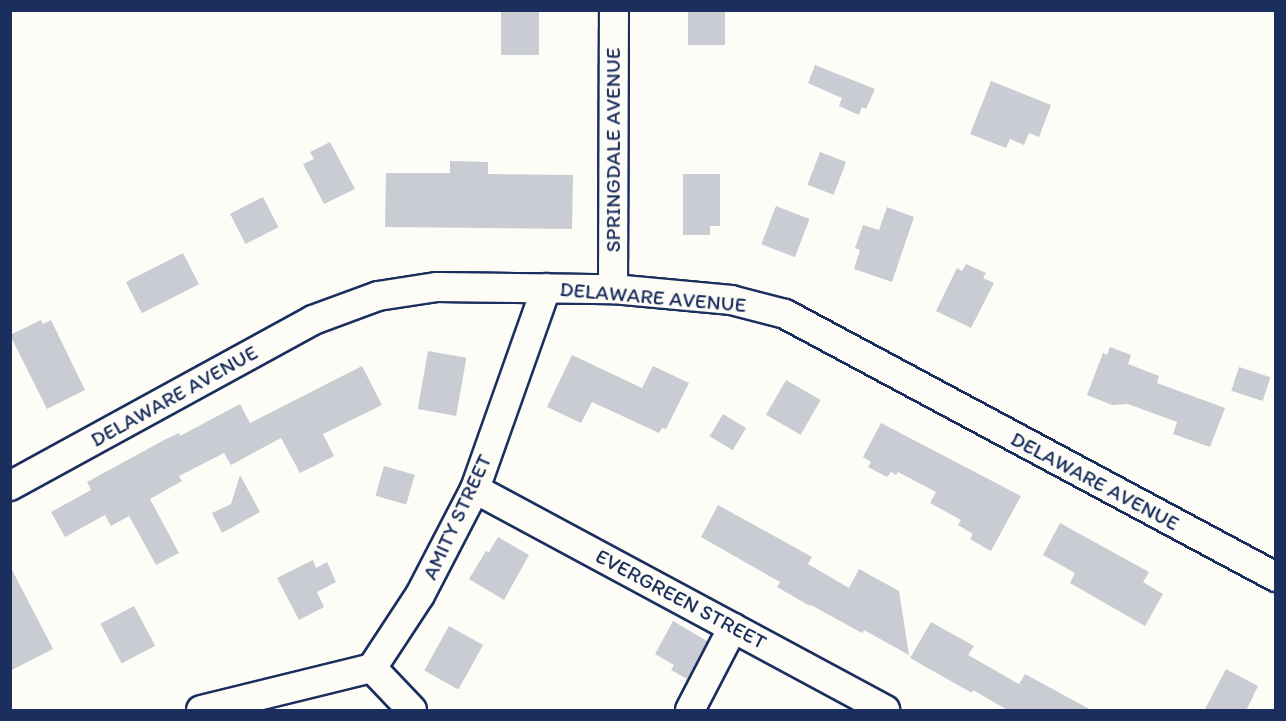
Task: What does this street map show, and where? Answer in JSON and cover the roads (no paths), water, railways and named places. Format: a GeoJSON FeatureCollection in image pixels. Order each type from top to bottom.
{"type":"FeatureCollection","features":[{"type":"Feature","properties":{"kind":"street","name":"SPRINGDALE AVENUE"},"geometry":{"type":"LineString","coordinates":[[613,290],[614,10]]}},
{"type":"Feature","properties":{"kind":"street","name":"DELAWARE AVENUE"},"geometry":{"type":"LineString","coordinates":[[10,486],[313,320],[378,296],[437,288],[613,290],[731,300],[785,314],[1275,577]]}},
{"type":"Feature","properties":{"kind":"street","name":"AMITY STREET"},"geometry":{"type":"LineString","coordinates":[[372,668],[420,595],[475,489],[546,288]]}},
{"type":"Feature","properties":{"kind":"street","name":"EVERGREEN STREET"},"geometry":{"type":"LineString","coordinates":[[475,489],[885,711]]}},
{"type":"Feature","properties":{"kind":"street"},"geometry":{"type":"LineString","coordinates":[[690,711],[733,627]]}},
{"type":"Feature","properties":{"kind":"street"},"geometry":{"type":"LineString","coordinates":[[201,711],[372,668],[412,711]]}}]}
